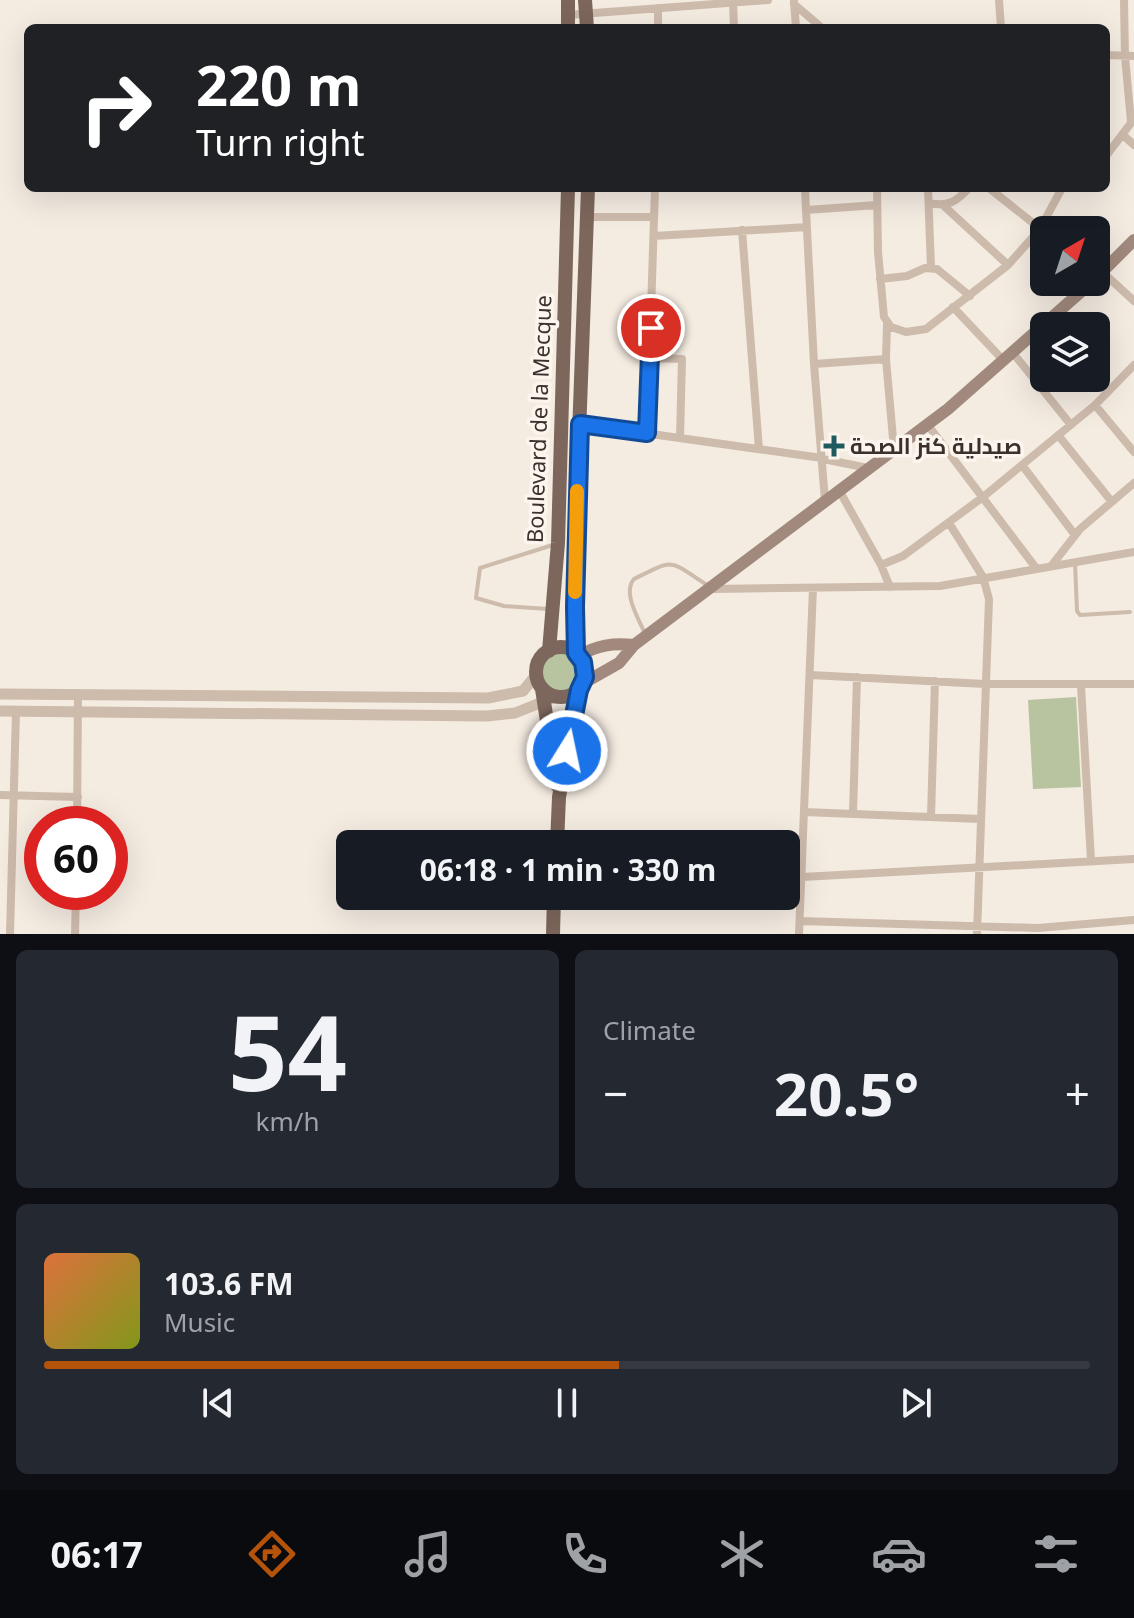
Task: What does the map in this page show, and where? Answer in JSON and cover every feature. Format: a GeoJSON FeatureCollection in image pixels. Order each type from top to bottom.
{"type":"FeatureCollection","features":[{"type":"Feature","properties":{"kind":"main road","name":"Boulevard de la Mecque"},"geometry":{"type":"LineString","coordinates":[[545,690],[539,661],[549,651],[558,543],[568,192]]}},
{"type":"Feature","properties":{"kind":"main road","name":"Boulevard de la Mecque"},"geometry":{"type":"LineString","coordinates":[[559,797],[585,670],[578,655],[575,578],[588,192]]}},
{"type":"Feature","properties":{"kind":"main road"},"geometry":{"type":"LineString","coordinates":[[1110,262],[1134,240]]}},
{"type":"Feature","properties":{"kind":"main road"},"geometry":{"type":"LineString","coordinates":[[558,830],[559,797],[545,690],[571,695],[619,663],[634,645],[927,424],[1009,357],[1074,296]]}},
{"type":"Feature","properties":{"kind":"main road"},"geometry":{"type":"LineString","coordinates":[[549,651],[563,648],[578,655],[607,644],[634,645]]}},
{"type":"Feature","properties":{"kind":"main road"},"geometry":{"type":"LineString","coordinates":[[553,934],[554,910]]}},
{"type":"Feature","properties":{"kind":"street"},"geometry":{"type":"LineString","coordinates":[[568,14],[768,0]]}},
{"type":"Feature","properties":{"kind":"street"},"geometry":{"type":"LineString","coordinates":[[999,0],[1001,24]]}},
{"type":"Feature","properties":{"kind":"street"},"geometry":{"type":"LineString","coordinates":[[1110,151],[1133,120],[1124,0]]}},
{"type":"Feature","properties":{"kind":"street"},"geometry":{"type":"LineString","coordinates":[[733,1],[734,24]]}},
{"type":"Feature","properties":{"kind":"street"},"geometry":{"type":"LineString","coordinates":[[794,2],[796,24]]}},
{"type":"Feature","properties":{"kind":"street"},"geometry":{"type":"LineString","coordinates":[[794,2],[818,24]]}},
{"type":"Feature","properties":{"kind":"street"},"geometry":{"type":"LineString","coordinates":[[658,8],[658,24]]}},
{"type":"Feature","properties":{"kind":"street"},"geometry":{"type":"LineString","coordinates":[[1110,55],[1130,56]]}},
{"type":"Feature","properties":{"kind":"street"},"geometry":{"type":"LineString","coordinates":[[1123,135],[1134,145]]}},
{"type":"Feature","properties":{"kind":"street"},"geometry":{"type":"LineString","coordinates":[[647,433],[655,192]]}},
{"type":"Feature","properties":{"kind":"street"},"geometry":{"type":"LineString","coordinates":[[805,192],[825,501]]}},
{"type":"Feature","properties":{"kind":"street"},"geometry":{"type":"LineString","coordinates":[[877,192],[880,279],[887,324],[886,359],[894,450]]}},
{"type":"Feature","properties":{"kind":"street"},"geometry":{"type":"LineString","coordinates":[[928,192],[931,268]]}},
{"type":"Feature","properties":{"kind":"street"},"geometry":{"type":"LineString","coordinates":[[944,206],[956,201],[965,192]]}},
{"type":"Feature","properties":{"kind":"street"},"geometry":{"type":"LineString","coordinates":[[994,192],[1030,220]]}},
{"type":"Feature","properties":{"kind":"street"},"geometry":{"type":"LineString","coordinates":[[1049,216],[1060,192]]}},
{"type":"Feature","properties":{"kind":"street"},"geometry":{"type":"LineString","coordinates":[[929,203],[944,206],[1008,265]]}},
{"type":"Feature","properties":{"kind":"street"},"geometry":{"type":"LineString","coordinates":[[806,210],[877,205]]}},
{"type":"Feature","properties":{"kind":"street"},"geometry":{"type":"LineString","coordinates":[[587,217],[654,217]]}},
{"type":"Feature","properties":{"kind":"street"},"geometry":{"type":"LineString","coordinates":[[654,236],[807,227]]}},
{"type":"Feature","properties":{"kind":"street"},"geometry":{"type":"LineString","coordinates":[[742,230],[759,449]]}},
{"type":"Feature","properties":{"kind":"street"},"geometry":{"type":"LineString","coordinates":[[887,324],[906,332],[926,329],[1008,265],[1030,242]]}},
{"type":"Feature","properties":{"kind":"street"},"geometry":{"type":"LineString","coordinates":[[880,279],[907,276],[931,268],[942,271],[970,296]]}},
{"type":"Feature","properties":{"kind":"street"},"geometry":{"type":"LineString","coordinates":[[1110,283],[1134,301]]}},
{"type":"Feature","properties":{"kind":"street"},"geometry":{"type":"LineString","coordinates":[[953,307],[1009,357],[1071,425]]}},
{"type":"Feature","properties":{"kind":"street"},"geometry":{"type":"LineString","coordinates":[[650,358],[682,359],[680,438]]}},
{"type":"Feature","properties":{"kind":"street"},"geometry":{"type":"LineString","coordinates":[[814,364],[886,359]]}},
{"type":"Feature","properties":{"kind":"street"},"geometry":{"type":"LineString","coordinates":[[881,565],[903,556],[983,497],[1095,405],[1130,368],[1134,380]]}},
{"type":"Feature","properties":{"kind":"street"},"geometry":{"type":"LineString","coordinates":[[1095,405],[1134,452]]}},
{"type":"Feature","properties":{"kind":"street"},"geometry":{"type":"LineString","coordinates":[[580,424],[822,458],[868,468]]}},
{"type":"Feature","properties":{"kind":"street"},"geometry":{"type":"LineString","coordinates":[[927,424],[1036,568]]}},
{"type":"Feature","properties":{"kind":"street"},"geometry":{"type":"LineString","coordinates":[[1058,435],[1112,502]]}},
{"type":"Feature","properties":{"kind":"street"},"geometry":{"type":"LineString","coordinates":[[1022,465],[1075,535]]}},
{"type":"Feature","properties":{"kind":"street"},"geometry":{"type":"LineString","coordinates":[[1052,565],[1075,535],[1134,483]]}},
{"type":"Feature","properties":{"kind":"street"},"geometry":{"type":"LineString","coordinates":[[839,490],[890,587]]}},
{"type":"Feature","properties":{"kind":"street"},"geometry":{"type":"LineString","coordinates":[[949,523],[983,577],[989,599],[977,931]]}},
{"type":"Feature","properties":{"kind":"street"},"geometry":{"type":"LineString","coordinates":[[712,589],[940,586],[1134,552]]}},
{"type":"Feature","properties":{"kind":"street"},"geometry":{"type":"LineString","coordinates":[[799,934],[813,588]]}},
{"type":"Feature","properties":{"kind":"street"},"geometry":{"type":"LineString","coordinates":[[810,675],[985,684],[1134,684]]}},
{"type":"Feature","properties":{"kind":"street"},"geometry":{"type":"LineString","coordinates":[[853,814],[857,677]]}},
{"type":"Feature","properties":{"kind":"street"},"geometry":{"type":"LineString","coordinates":[[931,817],[935,681]]}},
{"type":"Feature","properties":{"kind":"street"},"geometry":{"type":"LineString","coordinates":[[1081,686],[1091,860]]}},
{"type":"Feature","properties":{"kind":"street"},"geometry":{"type":"LineString","coordinates":[[0,694],[488,698],[545,690]]}},
{"type":"Feature","properties":{"kind":"street"},"geometry":{"type":"LineString","coordinates":[[0,711],[487,716],[515,713],[545,690]]}},
{"type":"Feature","properties":{"kind":"street"},"geometry":{"type":"LineString","coordinates":[[78,695],[78,806]]}},
{"type":"Feature","properties":{"kind":"street"},"geometry":{"type":"LineString","coordinates":[[10,934],[16,711]]}},
{"type":"Feature","properties":{"kind":"street"},"geometry":{"type":"LineString","coordinates":[[0,795],[78,797]]}},
{"type":"Feature","properties":{"kind":"street"},"geometry":{"type":"LineString","coordinates":[[804,812],[980,819]]}},
{"type":"Feature","properties":{"kind":"street"},"geometry":{"type":"LineString","coordinates":[[802,877],[1134,859]]}},
{"type":"Feature","properties":{"kind":"street"},"geometry":{"type":"LineString","coordinates":[[75,934],[76,910]]}},
{"type":"Feature","properties":{"kind":"street"},"geometry":{"type":"LineString","coordinates":[[800,921],[927,930],[1039,931],[1134,920]]}},
{"type":"Feature","properties":{"kind":"street"},"geometry":{"type":"LineString","coordinates":[[846,934],[847,923]]}},
{"type":"Feature","properties":{"kind":"street"},"geometry":{"type":"LineString","coordinates":[[1096,923],[1096,934]]}},
{"type":"Feature","properties":{"kind":"lane"},"geometry":{"type":"LineString","coordinates":[[552,610],[504,606],[476,598],[480,568],[558,543]]}},
{"type":"Feature","properties":{"kind":"lane"},"geometry":{"type":"LineString","coordinates":[[646,636],[628,592],[634,579],[666,562],[712,589]]}},
{"type":"Feature","properties":{"kind":"lane"},"geometry":{"type":"LineString","coordinates":[[1075,563],[1077,611],[1080,615],[1130,612]]}},
{"type":"Feature","properties":{"kind":"green space"},"geometry":{"type":"Polygon","coordinates":[[[560,652],[575,658],[581,673],[575,688],[560,694],[545,688],[539,673],[545,658],[560,652]]]}},
{"type":"Feature","properties":{"kind":"green space"},"geometry":{"type":"Polygon","coordinates":[[[1076,697],[1081,787],[1033,789],[1028,700],[1076,697]]]}},
{"type":"Feature","properties":{"kind":"slow traffic"},"geometry":{"type":"LineString","coordinates":[[575,592],[577,491]]}},
{"type":"Feature","properties":{"kind":"place","name":"صيدلية كنز الصحة"},"geometry":{"type":"Point","coordinates":[834,446]}},
{"type":"Feature","properties":{"kind":"route"},"geometry":{"type":"LineString","coordinates":[[567,751],[575,705],[585,677],[583,662],[576,653],[575,607],[580,424],[647,433],[651,328]]}}]}
